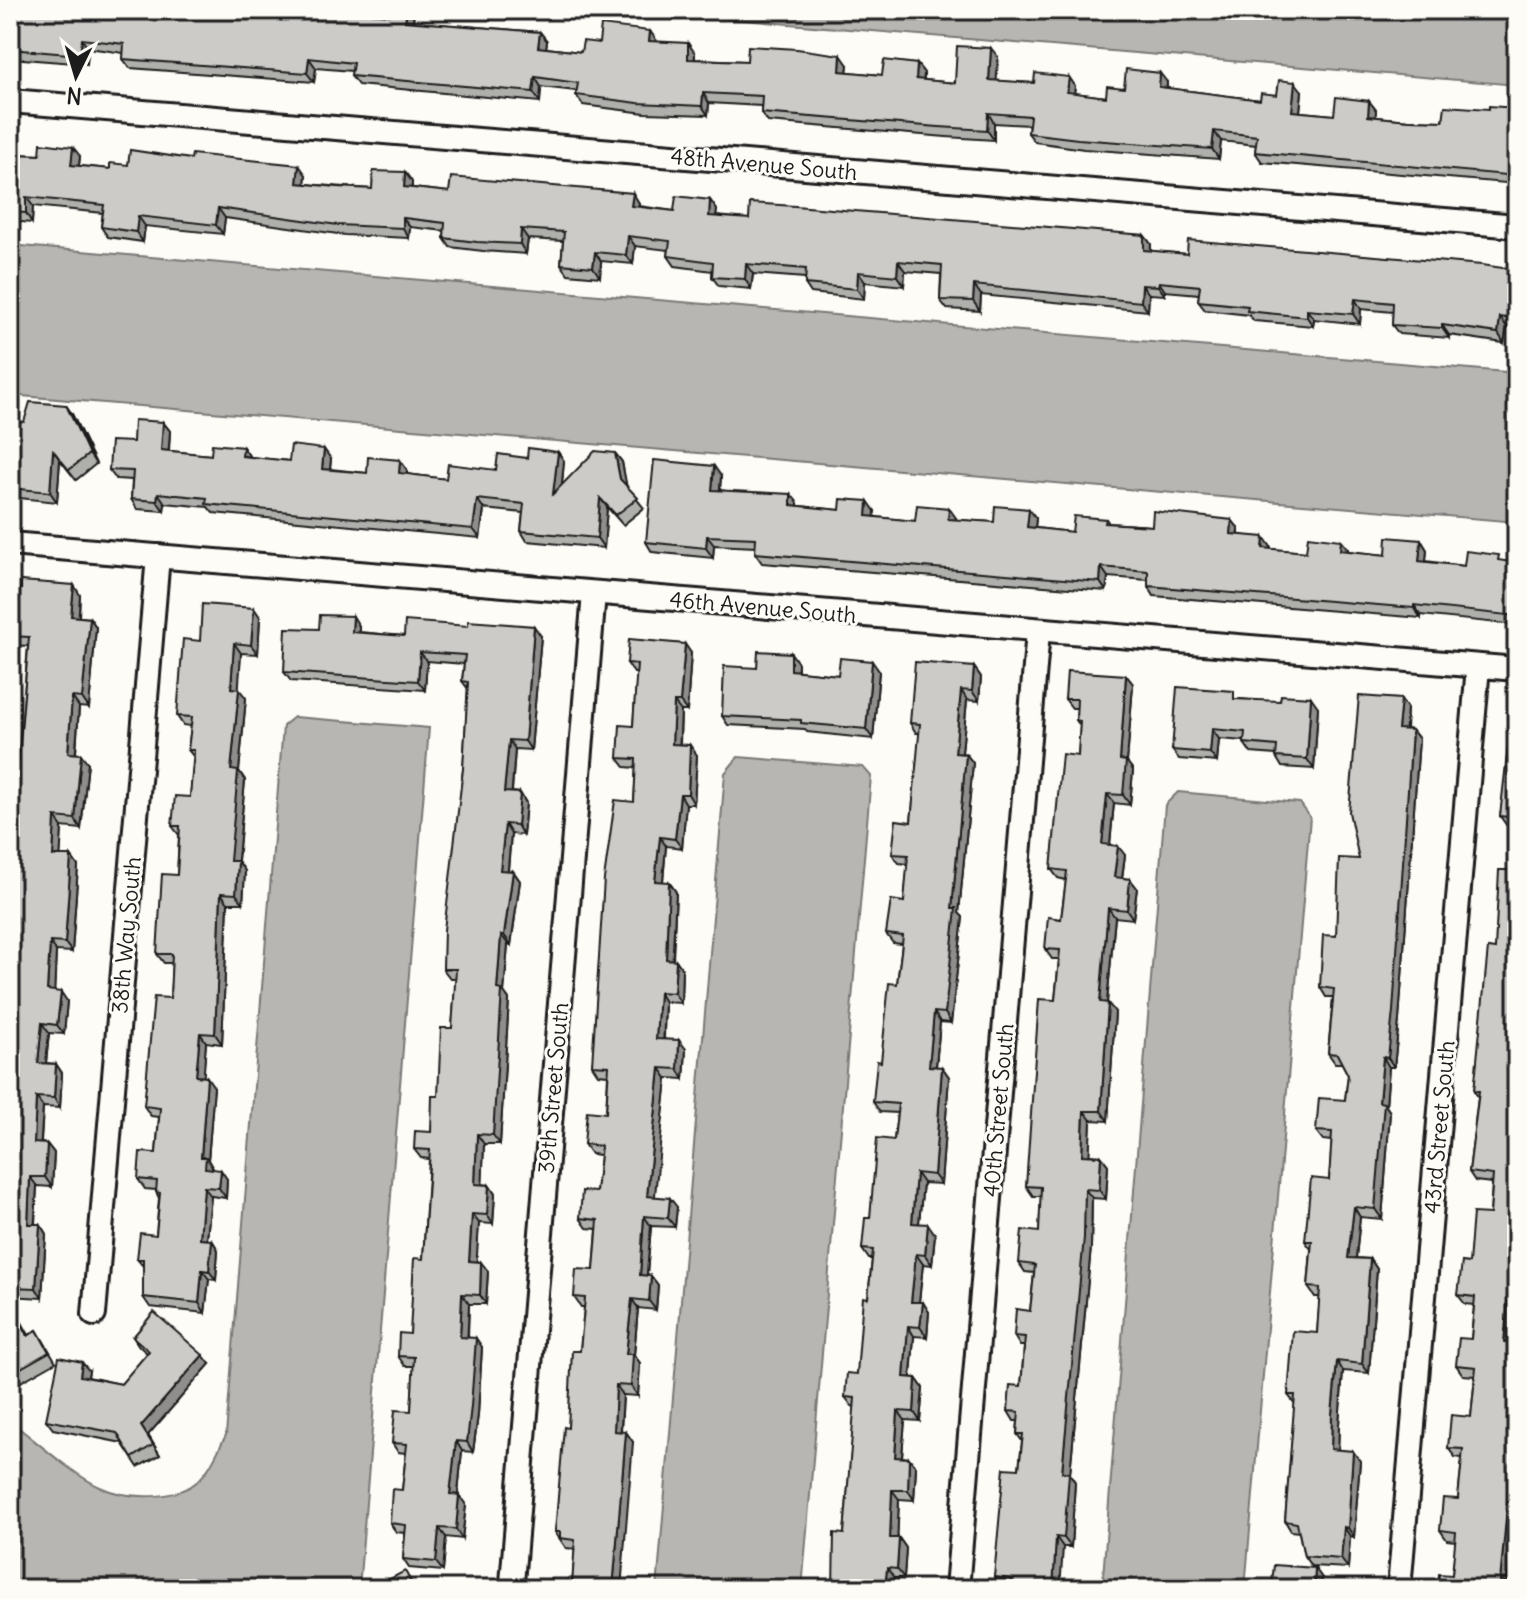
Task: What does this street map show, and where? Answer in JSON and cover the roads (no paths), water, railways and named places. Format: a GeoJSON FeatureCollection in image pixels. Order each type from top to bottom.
{"type":"FeatureCollection","features":[{"type":"Feature","properties":{"kind":"street","name":"48th Avenue South"},"geometry":{"type":"LineString","coordinates":[[10,101],[1517,226]]}},
{"type":"Feature","properties":{"kind":"street","name":"46th Avenue South"},"geometry":{"type":"LineString","coordinates":[[10,544],[1517,669]]}},
{"type":"Feature","properties":{"kind":"street","name":"38th Way South"},"geometry":{"type":"LineString","coordinates":[[94,1314],[158,556]]}},
{"type":"Feature","properties":{"kind":"street","name":"39th Street South"},"geometry":{"type":"LineString","coordinates":[[512,1583],[594,593]]}},
{"type":"Feature","properties":{"kind":"street","name":"40th Street South"},"geometry":{"type":"LineString","coordinates":[[957,1589],[1038,631]]}},
{"type":"Feature","properties":{"kind":"street","name":"43rd Street South"},"geometry":{"type":"LineString","coordinates":[[1399,1589],[1478,666]]}}]}
